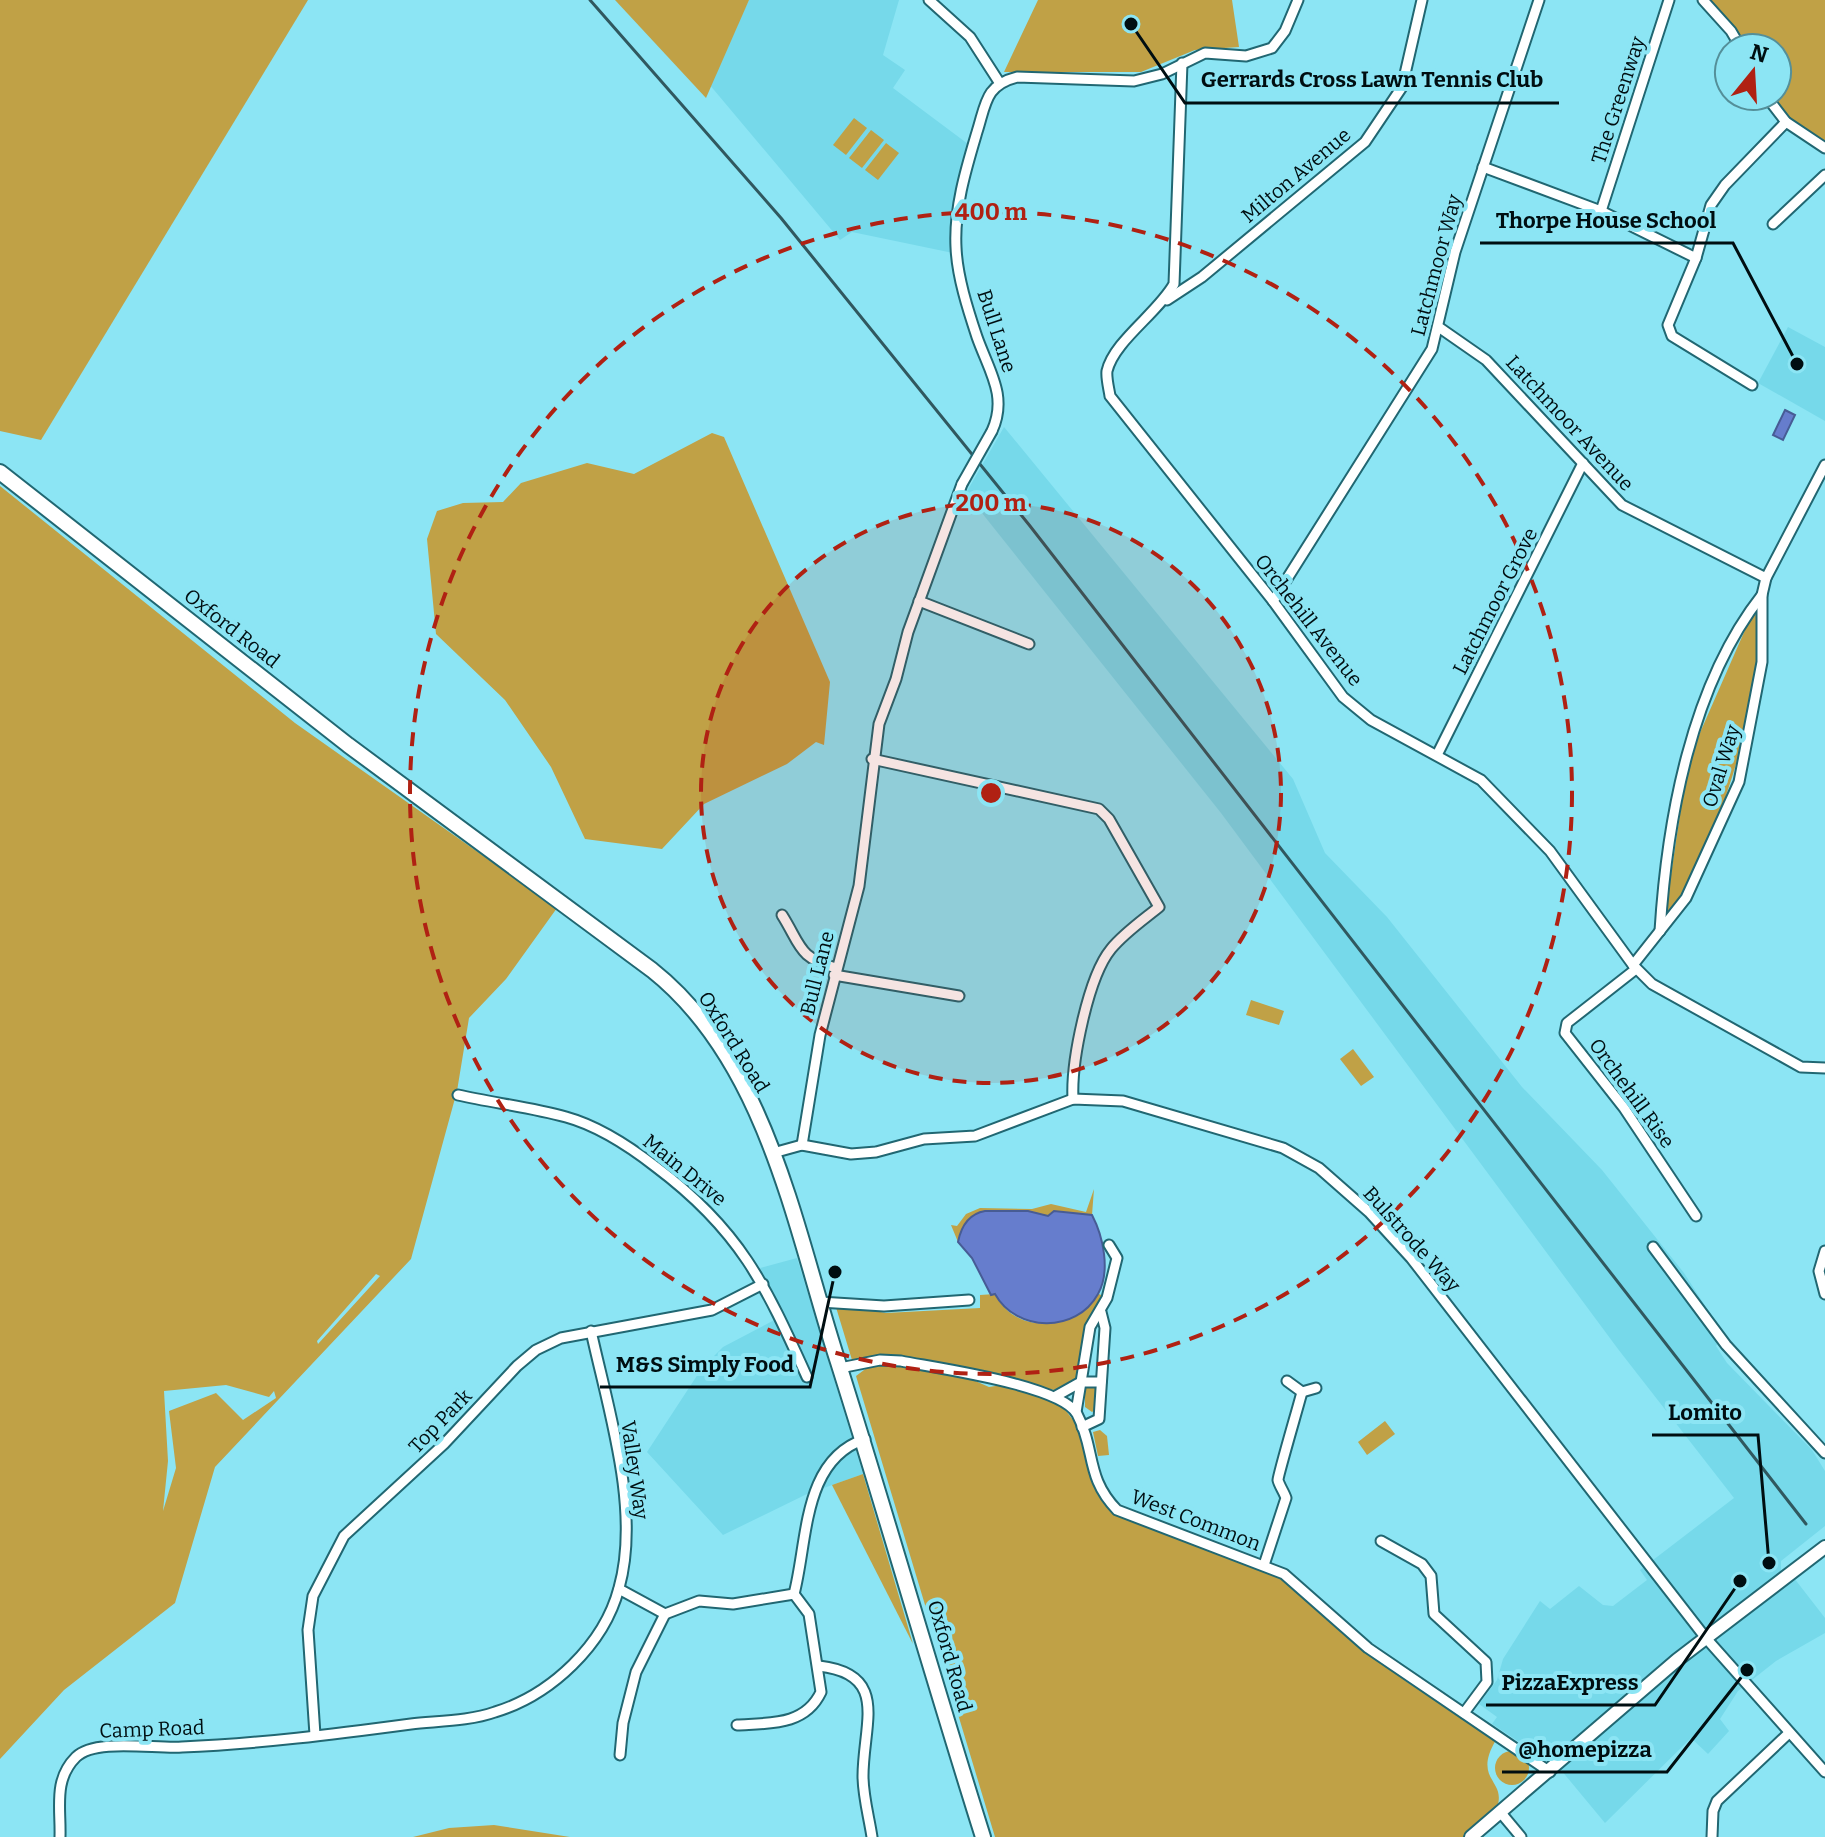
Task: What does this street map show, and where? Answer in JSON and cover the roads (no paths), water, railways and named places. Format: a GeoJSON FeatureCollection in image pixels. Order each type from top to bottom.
{"type":"FeatureCollection","features":[{"type":"Feature","properties":{"kind":"main road","name":"Oxford Road"},"geometry":{"type":"LineString","coordinates":[[0,472],[348,745],[678,991],[716,1042],[773,1153],[802,1230],[820,1302],[865,1439],[983,1837]]}},
{"type":"Feature","properties":{"kind":"main road"},"geometry":{"type":"LineString","coordinates":[[1471,1837],[1705,1637],[1825,1547]]}},
{"type":"Feature","properties":{"kind":"street"},"geometry":{"type":"LineString","coordinates":[[929,0],[970,37],[999,82],[1017,77],[1134,81],[1162,74],[1205,53],[1246,56],[1272,48],[1285,31],[1298,0]]}},
{"type":"Feature","properties":{"kind":"street","name":"Milton Avenue"},"geometry":{"type":"LineString","coordinates":[[1165,301],[1202,277],[1365,142],[1402,87],[1422,0]]}},
{"type":"Feature","properties":{"kind":"street","name":"Latchmoor Way"},"geometry":{"type":"LineString","coordinates":[[1273,601],[1418,376],[1440,328],[1455,252],[1539,0]]}},
{"type":"Feature","properties":{"kind":"street","name":"The Greenway"},"geometry":{"type":"LineString","coordinates":[[1601,211],[1669,0]]}},
{"type":"Feature","properties":{"kind":"street"},"geometry":{"type":"LineString","coordinates":[[1703,0],[1732,32]]}},
{"type":"Feature","properties":{"kind":"street","name":"Orchehill Avenue"},"geometry":{"type":"LineString","coordinates":[[1182,63],[1177,269],[1165,301],[1125,342],[1107,371],[1110,396],[1273,601],[1343,697],[1371,720],[1481,780],[1550,851],[1635,967],[1652,984],[1801,1067],[1825,1068]]}},
{"type":"Feature","properties":{"kind":"street","name":"Bull Lane"},"geometry":{"type":"LineString","coordinates":[[802,1145],[835,971],[859,886],[872,759],[879,724],[962,484],[992,431],[1000,399],[993,372],[978,339],[956,247],[964,176],[989,94],[999,82]]}},
{"type":"Feature","properties":{"kind":"street"},"geometry":{"type":"LineString","coordinates":[[1778,112],[1786,122],[1825,148]]}},
{"type":"Feature","properties":{"kind":"street"},"geometry":{"type":"LineString","coordinates":[[1752,385],[1669,331],[1696,258],[1711,205],[1725,185],[1786,122]]}},
{"type":"Feature","properties":{"kind":"street"},"geometry":{"type":"LineString","coordinates":[[1483,167],[1601,211],[1696,258]]}},
{"type":"Feature","properties":{"kind":"street"},"geometry":{"type":"LineString","coordinates":[[1773,224],[1825,175]]}},
{"type":"Feature","properties":{"kind":"street"},"geometry":{"type":"LineString","coordinates":[[1177,269],[1202,277]]}},
{"type":"Feature","properties":{"kind":"street","name":"Latchmoor Avenue"},"geometry":{"type":"LineString","coordinates":[[1440,328],[1486,360],[1636,515],[1766,578]]}},
{"type":"Feature","properties":{"kind":"street","name":"Latchmoor Grove"},"geometry":{"type":"LineString","coordinates":[[1437,755],[1583,463]]}},
{"type":"Feature","properties":{"kind":"street","name":"Oval Way"},"geometry":{"type":"LineString","coordinates":[[1635,967],[1686,898],[1739,782],[1748,750],[1762,662],[1762,595],[1766,578],[1825,465]]}},
{"type":"Feature","properties":{"kind":"street","name":"Oval Way"},"geometry":{"type":"LineString","coordinates":[[1660,931],[1663,873],[1680,778],[1717,676],[1742,620],[1762,595]]}},
{"type":"Feature","properties":{"kind":"street"},"geometry":{"type":"LineString","coordinates":[[919,601],[1029,644]]}},
{"type":"Feature","properties":{"kind":"street"},"geometry":{"type":"LineString","coordinates":[[872,759],[1099,809],[1109,819],[1159,907],[1112,948],[1101,965],[1075,1050],[1071,1071],[1073,1099]]}},
{"type":"Feature","properties":{"kind":"street"},"geometry":{"type":"LineString","coordinates":[[782,915],[801,951],[812,961],[835,971],[959,996]]}},
{"type":"Feature","properties":{"kind":"street","name":"Orchehill Rise"},"geometry":{"type":"LineString","coordinates":[[1635,967],[1567,1023],[1565,1033],[1624,1108],[1696,1216]]}},
{"type":"Feature","properties":{"kind":"street","name":"Main Drive"},"geometry":{"type":"LineString","coordinates":[[458,1095],[567,1117],[597,1129],[682,1186],[724,1225],[763,1284],[807,1377]]}},
{"type":"Feature","properties":{"kind":"street","name":"Bulstrode Way"},"geometry":{"type":"LineString","coordinates":[[773,1153],[802,1145],[851,1154],[924,1139],[975,1136],[1073,1099],[1123,1101],[1283,1148],[1319,1168],[1369,1212],[1411,1258],[1705,1637],[1825,1772]]}},
{"type":"Feature","properties":{"kind":"street"},"geometry":{"type":"LineString","coordinates":[[1076,1412],[1090,1327],[1101,1312],[1117,1258],[1109,1245]]}},
{"type":"Feature","properties":{"kind":"street"},"geometry":{"type":"LineString","coordinates":[[1653,1247],[1726,1345],[1825,1453]]}},
{"type":"Feature","properties":{"kind":"street"},"geometry":{"type":"LineString","coordinates":[[1825,1251],[1819,1271],[1825,1294]]}},
{"type":"Feature","properties":{"kind":"street","name":"Top Park"},"geometry":{"type":"LineString","coordinates":[[315,1735],[308,1630],[311,1607],[322,1572],[344,1536],[444,1444],[517,1366],[561,1338],[712,1310],[763,1284]]}},
{"type":"Feature","properties":{"kind":"street"},"geometry":{"type":"LineString","coordinates":[[820,1302],[884,1306],[969,1300]]}},
{"type":"Feature","properties":{"kind":"street"},"geometry":{"type":"LineString","coordinates":[[1082,1427],[1099,1419],[1105,1328],[1101,1312]]}},
{"type":"Feature","properties":{"kind":"street","name":"Valley Way"},"geometry":{"type":"LineString","coordinates":[[315,1735],[494,1713],[531,1696],[580,1657],[597,1635],[619,1589],[626,1527],[624,1498],[591,1331]]}},
{"type":"Feature","properties":{"kind":"street"},"geometry":{"type":"LineString","coordinates":[[1085,1355],[1102,1356]]}},
{"type":"Feature","properties":{"kind":"street","name":"West Common"},"geometry":{"type":"LineString","coordinates":[[840,1368],[870,1361],[901,1361],[1056,1396],[1076,1412],[1101,1493],[1117,1510],[1284,1574],[1368,1648],[1550,1772]]}},
{"type":"Feature","properties":{"kind":"street"},"geometry":{"type":"LineString","coordinates":[[1287,1381],[1302,1392]]}},
{"type":"Feature","properties":{"kind":"street"},"geometry":{"type":"LineString","coordinates":[[1056,1396],[1081,1382],[1101,1382]]}},
{"type":"Feature","properties":{"kind":"street"},"geometry":{"type":"LineString","coordinates":[[1302,1392],[1316,1388]]}},
{"type":"Feature","properties":{"kind":"street"},"geometry":{"type":"LineString","coordinates":[[1264,1565],[1286,1498],[1278,1480],[1279,1469],[1288,1450],[1302,1392]]}},
{"type":"Feature","properties":{"kind":"street"},"geometry":{"type":"LineString","coordinates":[[794,1594],[805,1548],[805,1524],[820,1482],[840,1451],[865,1439]]}},
{"type":"Feature","properties":{"kind":"street"},"geometry":{"type":"LineString","coordinates":[[1381,1541],[1422,1564],[1431,1576],[1434,1614],[1486,1662],[1487,1682],[1464,1713]]}},
{"type":"Feature","properties":{"kind":"street"},"geometry":{"type":"LineString","coordinates":[[619,1589],[665,1614]]}},
{"type":"Feature","properties":{"kind":"street"},"geometry":{"type":"LineString","coordinates":[[620,1755],[623,1723],[636,1672],[665,1614],[699,1601],[733,1604],[794,1594]]}},
{"type":"Feature","properties":{"kind":"street"},"geometry":{"type":"LineString","coordinates":[[737,1725],[781,1723],[803,1715],[821,1692],[809,1614],[794,1594]]}},
{"type":"Feature","properties":{"kind":"street"},"geometry":{"type":"LineString","coordinates":[[819,1666],[840,1669],[855,1676],[867,1692],[863,1777],[872,1837]]}},
{"type":"Feature","properties":{"kind":"street"},"geometry":{"type":"LineString","coordinates":[[1712,1837],[1717,1801],[1789,1733]]}},
{"type":"Feature","properties":{"kind":"street","name":"Camp Road"},"geometry":{"type":"LineString","coordinates":[[60,1837],[62,1775],[77,1755],[92,1748],[184,1747],[315,1735]]}},
{"type":"Feature","properties":{"kind":"street"},"geometry":{"type":"LineString","coordinates":[[1501,1813],[1521,1837]]}},
{"type":"Feature","properties":{"kind":"railway"},"geometry":{"type":"LineString","coordinates":[[590,0],[781,218],[1030,526],[1806,1524]]}},
{"type":"Feature","properties":{"kind":"place","name":"Gerrards Cross Lawn Tennis Club"},"geometry":{"type":"Point","coordinates":[1131,24]}},
{"type":"Feature","properties":{"kind":"place","name":"Thorpe House School"},"geometry":{"type":"Point","coordinates":[1797,364]}},
{"type":"Feature","properties":{"kind":"place","name":"M&S Simply Food"},"geometry":{"type":"Point","coordinates":[835,1272]}},
{"type":"Feature","properties":{"kind":"place","name":"Lomito"},"geometry":{"type":"Point","coordinates":[1769,1563]}},
{"type":"Feature","properties":{"kind":"place","name":"PizzaExpress"},"geometry":{"type":"Point","coordinates":[1740,1581]}},
{"type":"Feature","properties":{"kind":"place","name":"@homepizza"},"geometry":{"type":"Point","coordinates":[1747,1670]}}]}
